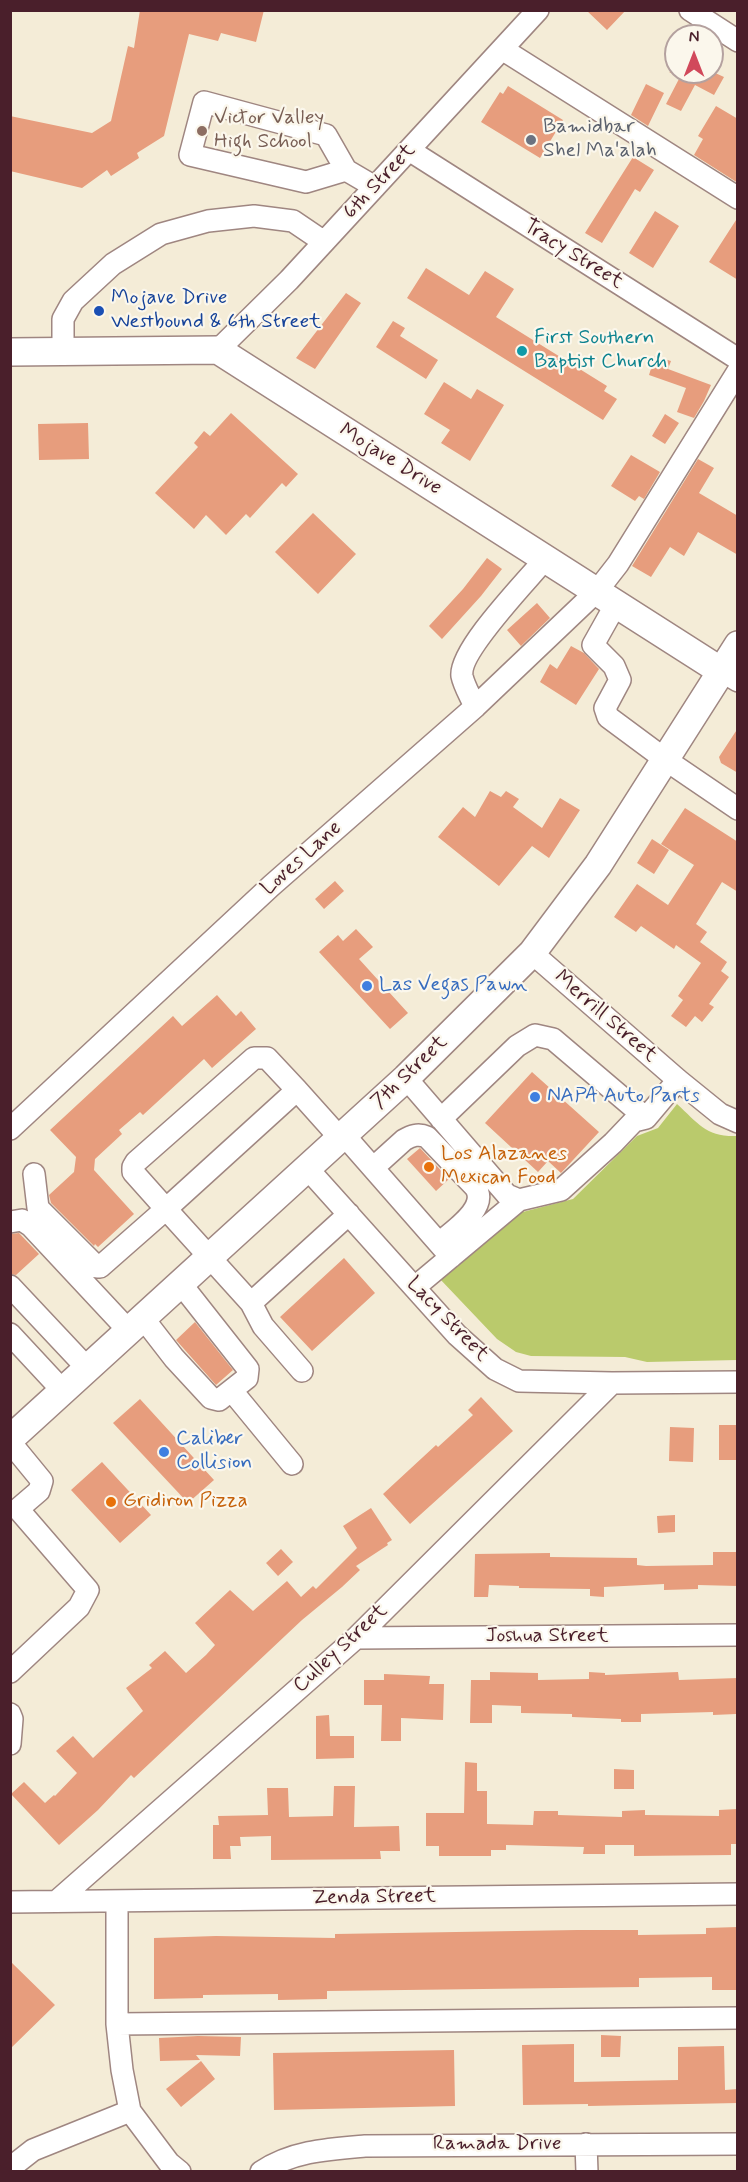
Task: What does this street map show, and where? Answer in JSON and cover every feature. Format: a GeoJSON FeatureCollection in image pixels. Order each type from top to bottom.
{"type":"FeatureCollection","features":[{"type":"Feature","properties":{"kind":"main road"},"geometry":{"type":"LineString","coordinates":[[10,352],[218,350]]}},
{"type":"Feature","properties":{"kind":"main road","name":"Mojave Drive"},"geometry":{"type":"LineString","coordinates":[[218,350],[729,676]]}},
{"type":"Feature","properties":{"kind":"main road","name":"7th Street"},"geometry":{"type":"LineString","coordinates":[[10,1440],[406,1078],[532,953],[598,865],[666,760],[729,676],[738,645]]}},
{"type":"Feature","properties":{"kind":"street","name":"6th Street"},"geometry":{"type":"LineString","coordinates":[[218,350],[324,242],[538,10]]}},
{"type":"Feature","properties":{"kind":"street"},"geometry":{"type":"LineString","coordinates":[[690,10],[738,41]]}},
{"type":"Feature","properties":{"kind":"street"},"geometry":{"type":"LineString","coordinates":[[502,50],[738,198]]}},
{"type":"Feature","properties":{"kind":"street"},"geometry":{"type":"LineString","coordinates":[[346,170],[306,182],[189,155],[204,102],[326,135],[346,170],[375,187]]}},
{"type":"Feature","properties":{"kind":"street","name":"Tracy Street"},"geometry":{"type":"LineString","coordinates":[[409,150],[738,359]]}},
{"type":"Feature","properties":{"kind":"street"},"geometry":{"type":"LineString","coordinates":[[63,352],[63,319],[73,301],[112,264],[161,234],[208,221],[255,216],[293,221],[324,242]]}},
{"type":"Feature","properties":{"kind":"street"},"geometry":{"type":"LineString","coordinates":[[738,371],[618,564],[593,645],[615,666],[620,680],[605,708],[608,717],[738,809]]}},
{"type":"Feature","properties":{"kind":"street"},"geometry":{"type":"LineString","coordinates":[[475,707],[462,675],[465,658],[476,641],[546,559]]}},
{"type":"Feature","properties":{"kind":"street","name":"Loves Lane"},"geometry":{"type":"LineString","coordinates":[[10,1129],[271,886],[475,707],[606,598]]}},
{"type":"Feature","properties":{"kind":"street","name":"Merrill Street"},"geometry":{"type":"LineString","coordinates":[[532,953],[678,1080],[720,1114],[738,1122]]}},
{"type":"Feature","properties":{"kind":"street"},"geometry":{"type":"LineString","coordinates":[[441,1119],[517,1046],[535,1035],[553,1040],[646,1118]]}},
{"type":"Feature","properties":{"kind":"street"},"geometry":{"type":"LineString","coordinates":[[302,1371],[263,1326],[251,1303],[166,1209],[134,1172],[133,1167],[255,1058],[267,1058],[373,1168],[445,1250]]}},
{"type":"Feature","properties":{"kind":"street"},"geometry":{"type":"LineString","coordinates":[[406,1078],[507,1195],[519,1200]]}},
{"type":"Feature","properties":{"kind":"street"},"geometry":{"type":"LineString","coordinates":[[445,1250],[519,1200],[561,1190],[613,1143],[634,1120],[646,1118],[678,1080]]}},
{"type":"Feature","properties":{"kind":"street"},"geometry":{"type":"LineString","coordinates":[[34,1174],[38,1208],[97,1267],[104,1265],[297,1090]]}},
{"type":"Feature","properties":{"kind":"street"},"geometry":{"type":"LineString","coordinates":[[373,1168],[404,1140],[422,1135],[427,1137],[475,1187],[480,1196],[478,1206],[415,1287]]}},
{"type":"Feature","properties":{"kind":"street","name":"Lacy Street"},"geometry":{"type":"LineString","coordinates":[[308,1168],[458,1335],[495,1369],[519,1380],[612,1383],[738,1382]]}},
{"type":"Feature","properties":{"kind":"street"},"geometry":{"type":"LineString","coordinates":[[251,1303],[349,1214]]}},
{"type":"Feature","properties":{"kind":"street"},"geometry":{"type":"LineString","coordinates":[[10,1222],[22,1220],[31,1226],[174,1358],[211,1398],[219,1400],[247,1378],[248,1369],[181,1284]]}},
{"type":"Feature","properties":{"kind":"street"},"geometry":{"type":"LineString","coordinates":[[10,1286],[88,1369]]}},
{"type":"Feature","properties":{"kind":"street"},"geometry":{"type":"LineString","coordinates":[[10,1334],[63,1391]]}},
{"type":"Feature","properties":{"kind":"street","name":"Culley Street"},"geometry":{"type":"LineString","coordinates":[[57,1901],[356,1638],[612,1383]]}},
{"type":"Feature","properties":{"kind":"street"},"geometry":{"type":"LineString","coordinates":[[232,1391],[292,1464]]}},
{"type":"Feature","properties":{"kind":"street"},"geometry":{"type":"LineString","coordinates":[[10,1440],[42,1481],[39,1491],[18,1509],[88,1590],[79,1607],[10,1672]]}},
{"type":"Feature","properties":{"kind":"street","name":"Joshua Street"},"geometry":{"type":"LineString","coordinates":[[356,1638],[738,1635]]}},
{"type":"Feature","properties":{"kind":"street"},"geometry":{"type":"LineString","coordinates":[[10,1714],[12,1719],[10,1744]]}},
{"type":"Feature","properties":{"kind":"street","name":"Zenda Street"},"geometry":{"type":"LineString","coordinates":[[10,1902],[738,1894]]}},
{"type":"Feature","properties":{"kind":"street"},"geometry":{"type":"LineString","coordinates":[[117,1900],[117,2024],[122,2070],[130,2111],[169,2163],[180,2172]]}},
{"type":"Feature","properties":{"kind":"street"},"geometry":{"type":"LineString","coordinates":[[117,2024],[738,2018]]}},
{"type":"Feature","properties":{"kind":"street"},"geometry":{"type":"LineString","coordinates":[[10,2168],[33,2150],[130,2111]]}},
{"type":"Feature","properties":{"kind":"street"},"geometry":{"type":"LineString","coordinates":[[586,2144],[587,2172]]}},
{"type":"Feature","properties":{"kind":"street","name":"Ramada Drive"},"geometry":{"type":"LineString","coordinates":[[261,2172],[271,2165],[315,2150],[365,2146],[738,2144]]}},
{"type":"Feature","properties":{"kind":"green space"},"geometry":{"type":"Polygon","coordinates":[[[677,1104],[710,1132],[737,1136],[737,1360],[647,1362],[625,1357],[531,1356],[516,1352],[497,1339],[439,1278],[515,1214],[573,1199],[637,1136],[658,1128],[677,1104]]]}},
{"type":"Feature","properties":{"kind":"building"},"geometry":{"type":"Polygon","coordinates":[[[140,10],[264,10],[256,42],[221,33],[218,41],[189,34],[164,136],[137,153],[139,158],[111,176],[107,170],[82,188],[10,171],[10,116],[92,133],[111,121],[128,46],[134,48],[140,10]]]}},
{"type":"Feature","properties":{"kind":"building"},"geometry":{"type":"Polygon","coordinates":[[[586,10],[626,10],[607,30],[586,10]]]}},
{"type":"Feature","properties":{"kind":"building"},"geometry":{"type":"Polygon","coordinates":[[[646,84],[664,93],[648,126],[631,115],[646,84]]]}},
{"type":"Feature","properties":{"kind":"building"},"geometry":{"type":"Polygon","coordinates":[[[676,84],[720,84],[714,95],[695,85],[681,111],[666,104],[676,84]]]}},
{"type":"Feature","properties":{"kind":"building","name":"Bamidbar Shel Ma'alah"},"geometry":{"type":"Polygon","coordinates":[[[508,86],[563,120],[540,158],[481,122],[500,92],[503,94],[508,86]]]}},
{"type":"Feature","properties":{"kind":"building"},"geometry":{"type":"Polygon","coordinates":[[[716,106],[738,119],[738,183],[694,155],[703,139],[698,136],[716,106]]]}},
{"type":"Feature","properties":{"kind":"building"},"geometry":{"type":"Polygon","coordinates":[[[633,157],[654,170],[640,192],[635,189],[602,243],[585,233],[633,157]]]}},
{"type":"Feature","properties":{"kind":"building"},"geometry":{"type":"Polygon","coordinates":[[[655,211],[679,226],[653,268],[629,253],[655,211]]]}},
{"type":"Feature","properties":{"kind":"building"},"geometry":{"type":"Polygon","coordinates":[[[738,217],[738,280],[709,262],[738,217]]]}},
{"type":"Feature","properties":{"kind":"building","name":"First Southern Baptist Church"},"geometry":{"type":"Polygon","coordinates":[[[426,268],[469,295],[485,271],[514,289],[496,317],[607,386],[604,391],[617,399],[603,420],[407,298],[426,268]]]}},
{"type":"Feature","properties":{"kind":"building"},"geometry":{"type":"Polygon","coordinates":[[[346,293],[361,303],[315,369],[296,358],[346,293]]]}},
{"type":"Feature","properties":{"kind":"building"},"geometry":{"type":"Polygon","coordinates":[[[393,321],[405,328],[400,336],[438,360],[426,379],[376,347],[393,321]]]}},
{"type":"Feature","properties":{"kind":"building"},"geometry":{"type":"Polygon","coordinates":[[[655,356],[671,361],[668,369],[711,385],[694,418],[677,412],[686,388],[649,375],[655,356]]]}},
{"type":"Feature","properties":{"kind":"building"},"geometry":{"type":"Polygon","coordinates":[[[444,382],[471,399],[477,389],[504,405],[470,461],[441,443],[450,430],[424,414],[444,382]]]}},
{"type":"Feature","properties":{"kind":"building"},"geometry":{"type":"Polygon","coordinates":[[[231,413],[298,474],[286,487],[282,483],[250,518],[246,514],[226,535],[206,515],[194,529],[155,493],[198,447],[194,443],[204,431],[210,436],[231,413]]]}},
{"type":"Feature","properties":{"kind":"building"},"geometry":{"type":"Polygon","coordinates":[[[665,414],[679,423],[665,444],[652,436],[665,414]]]}},
{"type":"Feature","properties":{"kind":"building"},"geometry":{"type":"Polygon","coordinates":[[[88,423],[89,459],[39,460],[38,424],[88,423]]]}},
{"type":"Feature","properties":{"kind":"building"},"geometry":{"type":"Polygon","coordinates":[[[631,455],[660,472],[644,499],[639,496],[635,501],[611,486],[631,455]]]}},
{"type":"Feature","properties":{"kind":"building"},"geometry":{"type":"Polygon","coordinates":[[[698,459],[714,468],[699,493],[738,516],[738,555],[698,532],[684,556],[670,547],[651,577],[632,566],[698,459]]]}},
{"type":"Feature","properties":{"kind":"building"},"geometry":{"type":"Polygon","coordinates":[[[313,513],[356,554],[318,594],[275,552],[313,513]]]}},
{"type":"Feature","properties":{"kind":"building"},"geometry":{"type":"Polygon","coordinates":[[[487,558],[502,569],[442,639],[429,626],[463,589],[487,558]]]}},
{"type":"Feature","properties":{"kind":"building"},"geometry":{"type":"Polygon","coordinates":[[[537,603],[550,618],[521,646],[507,630],[537,603]]]}},
{"type":"Feature","properties":{"kind":"building"},"geometry":{"type":"Polygon","coordinates":[[[571,646],[584,653],[599,669],[576,705],[540,682],[550,664],[557,669],[571,646]]]}},
{"type":"Feature","properties":{"kind":"building"},"geometry":{"type":"Polygon","coordinates":[[[738,728],[738,773],[721,763],[719,757],[738,728]]]}},
{"type":"Feature","properties":{"kind":"building"},"geometry":{"type":"Polygon","coordinates":[[[490,791],[501,797],[506,791],[519,799],[513,807],[542,828],[560,798],[580,810],[549,858],[532,846],[499,886],[438,837],[463,807],[475,817],[490,791]]]}},
{"type":"Feature","properties":{"kind":"building"},"geometry":{"type":"Polygon","coordinates":[[[685,808],[738,842],[738,892],[722,882],[696,924],[707,932],[700,942],[727,962],[721,971],[729,977],[709,1004],[714,1007],[702,1022],[695,1016],[686,1027],[671,1016],[683,1000],[678,996],[701,963],[676,945],[674,949],[641,926],[636,932],[614,917],[637,884],[668,905],[694,865],[661,844],[685,808]]]}},
{"type":"Feature","properties":{"kind":"building"},"geometry":{"type":"Polygon","coordinates":[[[652,839],[669,850],[654,874],[637,863],[652,839]]]}},
{"type":"Feature","properties":{"kind":"building"},"geometry":{"type":"Polygon","coordinates":[[[335,881],[344,891],[324,909],[315,899],[335,881]]]}},
{"type":"Feature","properties":{"kind":"building","name":"Las Vegas Pawn"},"geometry":{"type":"Polygon","coordinates":[[[356,929],[373,947],[359,959],[408,1013],[390,1029],[319,952],[338,935],[343,941],[356,929]]]}},
{"type":"Feature","properties":{"kind":"building"},"geometry":{"type":"Polygon","coordinates":[[[217,995],[236,1016],[241,1011],[256,1029],[212,1068],[204,1059],[143,1115],[140,1112],[119,1130],[122,1134],[95,1159],[94,1170],[134,1214],[98,1247],[95,1244],[94,1246],[51,1203],[49,1195],[74,1172],[76,1157],[50,1130],[173,1016],[182,1026],[217,995]]]}},
{"type":"Feature","properties":{"kind":"building","name":"NAPA Auto Parts"},"geometry":{"type":"Polygon","coordinates":[[[532,1072],[599,1132],[561,1173],[548,1161],[538,1172],[485,1123],[532,1072]]]}},
{"type":"Feature","properties":{"kind":"building","name":"Los Alazanes Mexican Food"},"geometry":{"type":"Polygon","coordinates":[[[420,1148],[449,1179],[436,1191],[407,1159],[420,1148]]]}},
{"type":"Feature","properties":{"kind":"building"},"geometry":{"type":"Polygon","coordinates":[[[19,1233],[39,1254],[16,1275],[10,1274],[10,1234],[19,1233]]]}},
{"type":"Feature","properties":{"kind":"building"},"geometry":{"type":"Polygon","coordinates":[[[344,1258],[375,1293],[312,1351],[280,1317],[344,1258]]]}},
{"type":"Feature","properties":{"kind":"building"},"geometry":{"type":"Polygon","coordinates":[[[195,1322],[233,1370],[216,1385],[176,1340],[195,1322]]]}},
{"type":"Feature","properties":{"kind":"building"},"geometry":{"type":"Polygon","coordinates":[[[481,1397],[513,1431],[410,1524],[383,1494],[436,1445],[438,1447],[473,1415],[468,1410],[481,1397]]]}},
{"type":"Feature","properties":{"kind":"building","name":"Caliber Collision"},"geometry":{"type":"Polygon","coordinates":[[[140,1399],[214,1480],[188,1503],[113,1423],[140,1399]]]}},
{"type":"Feature","properties":{"kind":"building"},"geometry":{"type":"Polygon","coordinates":[[[719,1425],[738,1425],[738,1460],[719,1460],[719,1425]]]}},
{"type":"Feature","properties":{"kind":"building"},"geometry":{"type":"Polygon","coordinates":[[[670,1427],[694,1428],[693,1462],[669,1461],[670,1427]]]}},
{"type":"Feature","properties":{"kind":"building","name":"Gridiron Pizza"},"geometry":{"type":"Polygon","coordinates":[[[102,1462],[151,1515],[120,1543],[71,1490],[102,1462]]]}},
{"type":"Feature","properties":{"kind":"building"},"geometry":{"type":"Polygon","coordinates":[[[371,1508],[392,1540],[387,1543],[388,1545],[356,1566],[360,1570],[342,1587],[302,1620],[134,1778],[131,1775],[98,1810],[59,1845],[11,1794],[24,1782],[45,1803],[55,1796],[77,1773],[56,1751],[73,1736],[93,1758],[143,1711],[126,1688],[152,1668],[149,1665],[165,1651],[186,1673],[206,1655],[215,1645],[195,1623],[230,1590],[253,1611],[287,1581],[301,1597],[313,1586],[316,1589],[357,1548],[343,1526],[371,1508]]]}},
{"type":"Feature","properties":{"kind":"building"},"geometry":{"type":"Polygon","coordinates":[[[675,1515],[675,1532],[658,1533],[657,1516],[675,1515]]]}},
{"type":"Feature","properties":{"kind":"building"},"geometry":{"type":"Polygon","coordinates":[[[281,1549],[293,1562],[278,1576],[266,1563],[281,1549]]]}},
{"type":"Feature","properties":{"kind":"building"},"geometry":{"type":"Polygon","coordinates":[[[713,1552],[738,1552],[738,1586],[698,1585],[698,1589],[664,1590],[664,1584],[604,1587],[604,1597],[590,1596],[590,1589],[519,1588],[519,1586],[489,1585],[488,1597],[474,1597],[475,1554],[550,1553],[550,1557],[637,1558],[637,1565],[646,1566],[713,1565],[713,1552]]]}},
{"type":"Feature","properties":{"kind":"building"},"geometry":{"type":"Polygon","coordinates":[[[490,1672],[538,1673],[538,1680],[589,1679],[589,1672],[605,1673],[605,1675],[678,1672],[679,1680],[738,1678],[736,1714],[713,1715],[713,1712],[641,1714],[641,1722],[621,1722],[621,1719],[572,1717],[572,1714],[521,1713],[521,1706],[492,1705],[492,1723],[470,1723],[471,1680],[490,1680],[490,1672]]]}},
{"type":"Feature","properties":{"kind":"building"},"geometry":{"type":"Polygon","coordinates":[[[384,1674],[430,1676],[429,1684],[444,1684],[443,1720],[401,1718],[401,1741],[381,1741],[382,1705],[364,1705],[364,1680],[384,1680],[384,1674]]]}},
{"type":"Feature","properties":{"kind":"building"},"geometry":{"type":"Polygon","coordinates":[[[329,1715],[330,1736],[354,1736],[354,1758],[316,1759],[316,1716],[329,1715]]]}},
{"type":"Feature","properties":{"kind":"building"},"geometry":{"type":"Polygon","coordinates":[[[465,1762],[477,1763],[477,1791],[487,1791],[487,1824],[533,1825],[534,1811],[558,1811],[558,1815],[622,1817],[622,1811],[645,1810],[645,1815],[719,1816],[719,1810],[738,1809],[738,1844],[731,1844],[731,1855],[634,1856],[634,1845],[605,1845],[605,1854],[583,1854],[584,1847],[506,1845],[506,1850],[491,1850],[491,1856],[439,1856],[439,1846],[426,1846],[426,1813],[464,1813],[465,1762]]]}},
{"type":"Feature","properties":{"kind":"building"},"geometry":{"type":"Polygon","coordinates":[[[614,1769],[634,1770],[634,1789],[614,1789],[614,1769]]]}},
{"type":"Feature","properties":{"kind":"building"},"geometry":{"type":"Polygon","coordinates":[[[334,1786],[355,1786],[354,1827],[399,1826],[400,1851],[380,1851],[381,1859],[271,1860],[271,1836],[240,1837],[241,1846],[230,1846],[231,1859],[213,1859],[213,1825],[219,1825],[218,1816],[268,1815],[267,1788],[288,1788],[289,1817],[333,1816],[334,1786]]]}},
{"type":"Feature","properties":{"kind":"building"},"geometry":{"type":"Polygon","coordinates":[[[738,1927],[738,1990],[712,1990],[712,1977],[639,1978],[639,1987],[327,1991],[327,1999],[278,2000],[278,1994],[203,1995],[203,1998],[154,1999],[154,1938],[216,1936],[335,1938],[335,1934],[577,1930],[638,1930],[638,1935],[706,1934],[706,1928],[738,1927]]]}},
{"type":"Feature","properties":{"kind":"building"},"geometry":{"type":"Polygon","coordinates":[[[10,1961],[55,2005],[10,2049],[10,1961]]]}},
{"type":"Feature","properties":{"kind":"building"},"geometry":{"type":"Polygon","coordinates":[[[601,2035],[621,2036],[620,2057],[601,2057],[601,2035]]]}},
{"type":"Feature","properties":{"kind":"building"},"geometry":{"type":"Polygon","coordinates":[[[241,2037],[240,2056],[196,2055],[200,2060],[160,2061],[159,2038],[241,2037]]]}},
{"type":"Feature","properties":{"kind":"building"},"geometry":{"type":"Polygon","coordinates":[[[574,2044],[574,2082],[678,2080],[678,2047],[724,2046],[725,2090],[738,2089],[738,2103],[523,2105],[522,2045],[574,2044]]]}},
{"type":"Feature","properties":{"kind":"building"},"geometry":{"type":"Polygon","coordinates":[[[454,2050],[455,2106],[274,2110],[273,2053],[454,2050]]]}},
{"type":"Feature","properties":{"kind":"building"},"geometry":{"type":"Polygon","coordinates":[[[201,2061],[215,2079],[181,2107],[166,2089],[201,2061]]]}},
{"type":"Feature","properties":{"kind":"place","name":"Victor Valley High School"},"geometry":{"type":"Point","coordinates":[202,131]}},
{"type":"Feature","properties":{"kind":"place","name":"Bamidbar Shel Ma'alah"},"geometry":{"type":"Point","coordinates":[531,140]}},
{"type":"Feature","properties":{"kind":"place","name":"Mojave Drive Westbound & 6th Street"},"geometry":{"type":"Point","coordinates":[99,311]}},
{"type":"Feature","properties":{"kind":"place","name":"First Southern Baptist Church"},"geometry":{"type":"Point","coordinates":[522,351]}},
{"type":"Feature","properties":{"kind":"place","name":"Las Vegas Pawn"},"geometry":{"type":"Point","coordinates":[367,986]}},
{"type":"Feature","properties":{"kind":"place","name":"NAPA Auto Parts"},"geometry":{"type":"Point","coordinates":[535,1097]}},
{"type":"Feature","properties":{"kind":"place","name":"Los Alazanes Mexican Food"},"geometry":{"type":"Point","coordinates":[429,1167]}},
{"type":"Feature","properties":{"kind":"place","name":"Caliber Collision"},"geometry":{"type":"Point","coordinates":[164,1452]}},
{"type":"Feature","properties":{"kind":"place","name":"Gridiron Pizza"},"geometry":{"type":"Point","coordinates":[111,1502]}}]}
